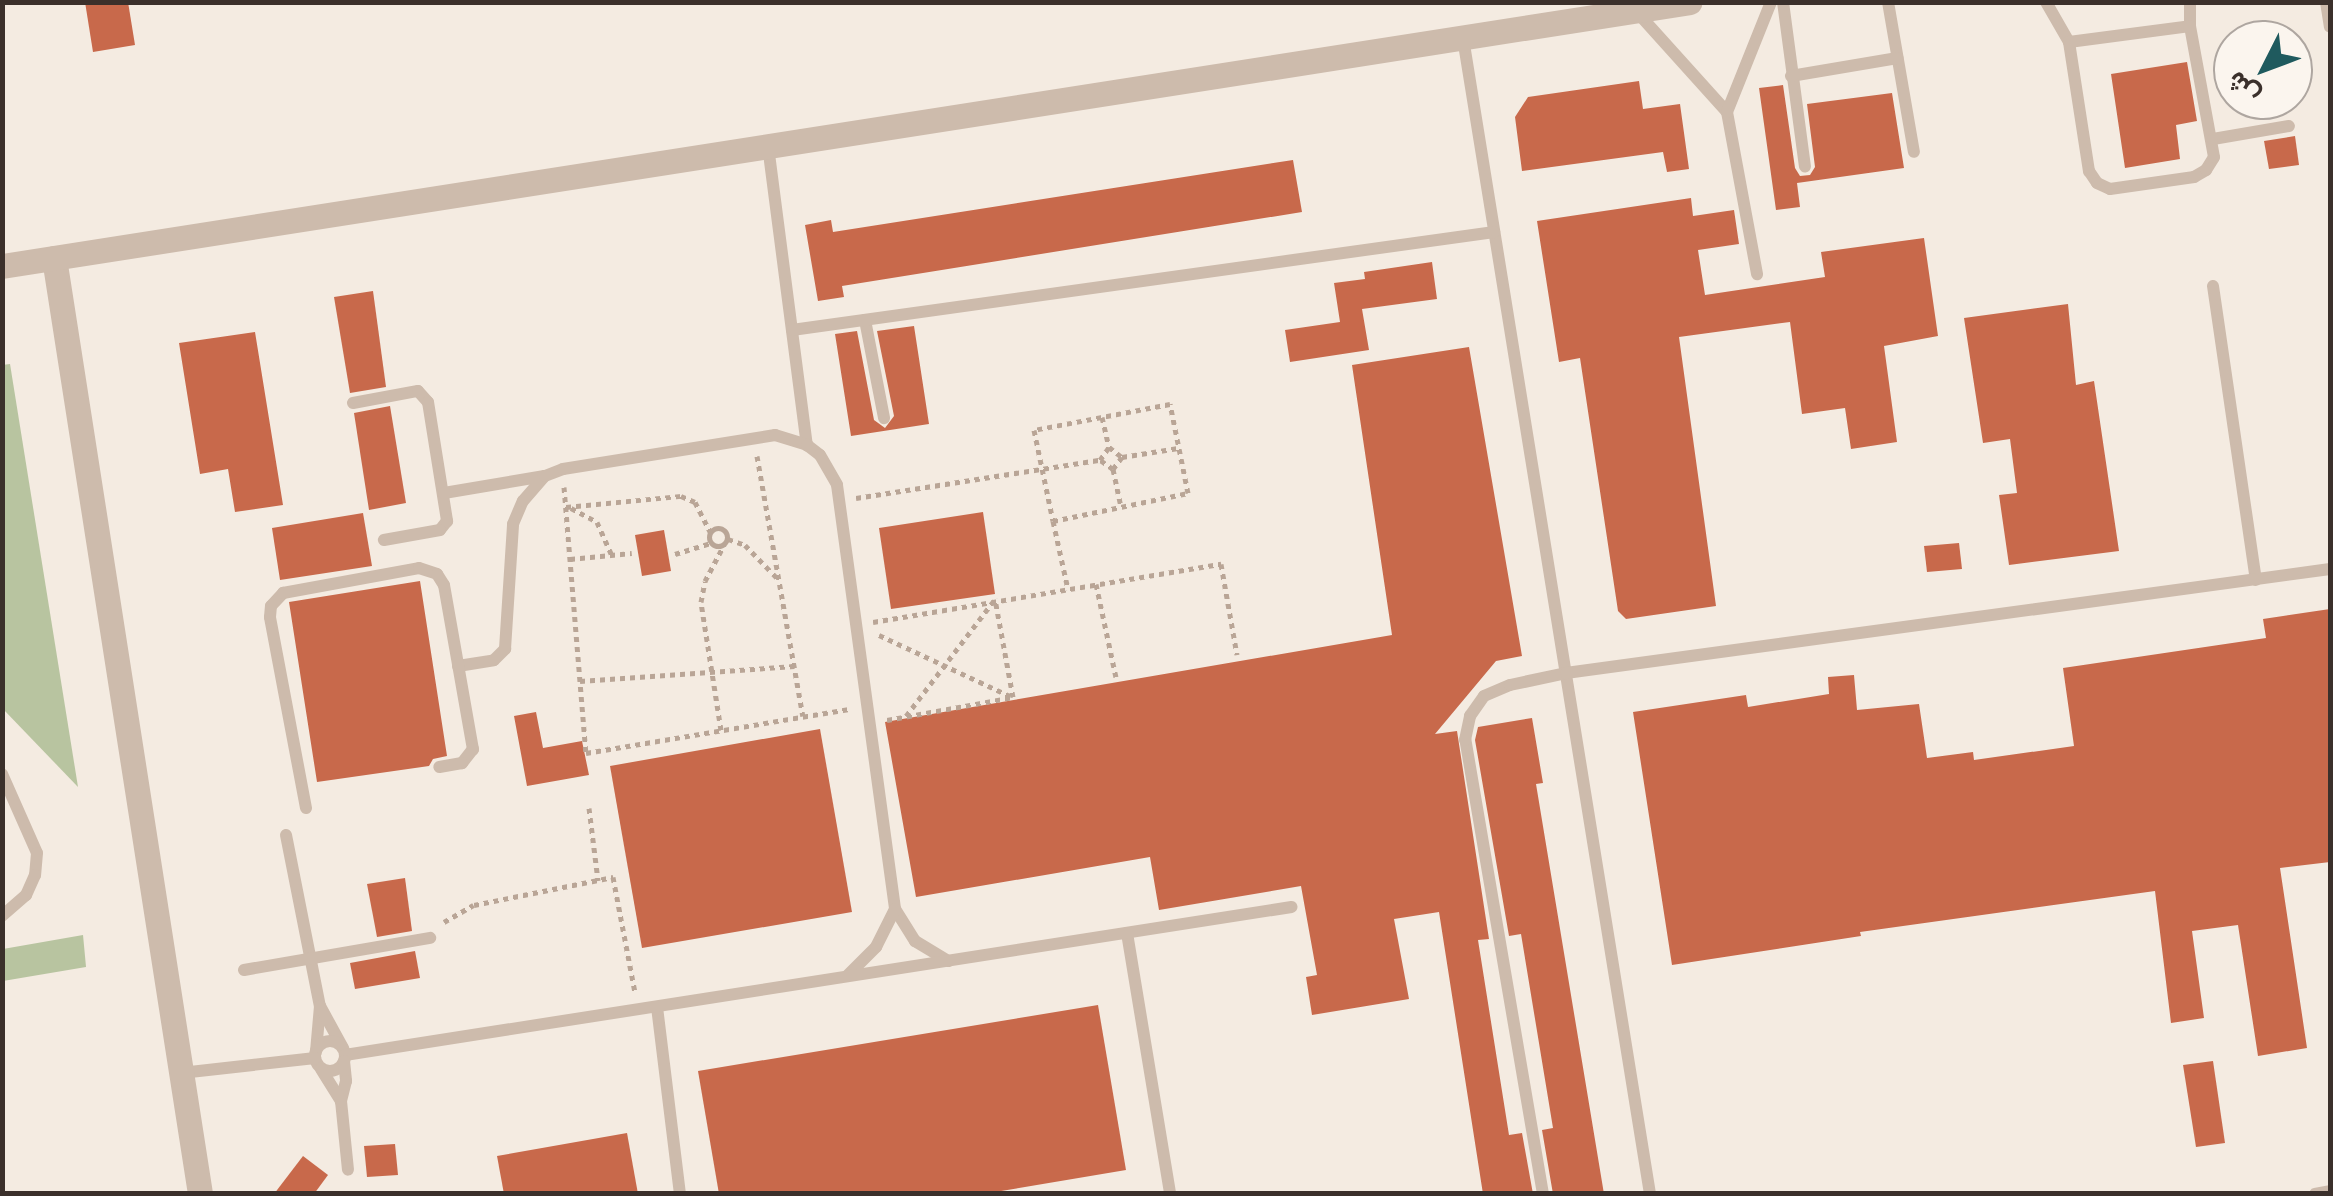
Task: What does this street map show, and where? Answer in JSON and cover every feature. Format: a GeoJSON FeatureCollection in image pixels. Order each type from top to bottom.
{"type":"FeatureCollection","features":[{"type":"Feature","properties":{"kind":"street"},"geometry":{"type":"LineString","coordinates":[[2,266],[1689,2]]}},
{"type":"Feature","properties":{"kind":"street"},"geometry":{"type":"LineString","coordinates":[[54,258],[200,1194]]}},
{"type":"Feature","properties":{"kind":"lane"},"geometry":{"type":"LineString","coordinates":[[1726,112],[1771,2]]}},
{"type":"Feature","properties":{"kind":"lane"},"geometry":{"type":"LineString","coordinates":[[1782,2],[1805,167]]}},
{"type":"Feature","properties":{"kind":"lane"},"geometry":{"type":"LineString","coordinates":[[1888,2],[1914,152]]}},
{"type":"Feature","properties":{"kind":"lane"},"geometry":{"type":"LineString","coordinates":[[2046,2],[2070,42],[2089,171],[2097,183],[2110,189],[2194,177],[2211,164],[2213,139],[2190,26],[2190,2]]}},
{"type":"Feature","properties":{"kind":"lane"},"geometry":{"type":"LineString","coordinates":[[2326,2],[2330,27]]}},
{"type":"Feature","properties":{"kind":"lane"},"geometry":{"type":"LineString","coordinates":[[1636,11],[1726,112],[1756,274]]}},
{"type":"Feature","properties":{"kind":"lane"},"geometry":{"type":"LineString","coordinates":[[2070,42],[2190,26]]}},
{"type":"Feature","properties":{"kind":"lane"},"geometry":{"type":"LineString","coordinates":[[1463,38],[1650,1194]]}},
{"type":"Feature","properties":{"kind":"lane"},"geometry":{"type":"LineString","coordinates":[[1791,76],[1898,58]]}},
{"type":"Feature","properties":{"kind":"lane"},"geometry":{"type":"LineString","coordinates":[[2213,139],[2289,126]]}},
{"type":"Feature","properties":{"kind":"lane"},"geometry":{"type":"LineString","coordinates":[[768,146],[807,445]]}},
{"type":"Feature","properties":{"kind":"lane"},"geometry":{"type":"LineString","coordinates":[[792,330],[1494,232]]}},
{"type":"Feature","properties":{"kind":"lane"},"geometry":{"type":"LineString","coordinates":[[2212,286],[2256,580]]}},
{"type":"Feature","properties":{"kind":"lane"},"geometry":{"type":"LineString","coordinates":[[865,320],[884,418]]}},
{"type":"Feature","properties":{"kind":"lane"},"geometry":{"type":"LineString","coordinates":[[352,403],[423,394],[428,402],[448,514],[444,526],[384,540]]}},
{"type":"Feature","properties":{"kind":"lane"},"geometry":{"type":"LineString","coordinates":[[444,492],[774,435],[807,445],[830,470],[838,501],[895,909],[915,940],[948,961]]}},
{"type":"Feature","properties":{"kind":"lane"},"geometry":{"type":"LineString","coordinates":[[458,666],[494,660],[505,649],[514,524],[523,501],[546,476]]}},
{"type":"Feature","properties":{"kind":"lane"},"geometry":{"type":"LineString","coordinates":[[306,808],[270,617],[278,596],[419,568],[431,570],[444,585],[473,749],[462,763],[439,767]]}},
{"type":"Feature","properties":{"kind":"lane"},"geometry":{"type":"LineString","coordinates":[[1543,1194],[1464,740],[1470,716],[1484,696],[1510,684],[1566,673],[2330,570]]}},
{"type":"Feature","properties":{"kind":"lane"},"geometry":{"type":"LineString","coordinates":[[2,774],[37,853],[35,875],[26,895],[2,916]]}},
{"type":"Feature","properties":{"kind":"lane"},"geometry":{"type":"LineString","coordinates":[[286,834],[320,1006],[344,1055],[346,1081],[340,1101]]}},
{"type":"Feature","properties":{"kind":"lane"},"geometry":{"type":"LineString","coordinates":[[317,1060],[325,1042],[344,1055],[1292,907]]}},
{"type":"Feature","properties":{"kind":"lane"},"geometry":{"type":"LineString","coordinates":[[845,977],[876,947],[895,909]]}},
{"type":"Feature","properties":{"kind":"lane"},"geometry":{"type":"LineString","coordinates":[[1126,933],[1170,1194]]}},
{"type":"Feature","properties":{"kind":"lane"},"geometry":{"type":"LineString","coordinates":[[244,970],[430,938]]}},
{"type":"Feature","properties":{"kind":"lane"},"geometry":{"type":"LineString","coordinates":[[320,1006],[317,1060],[340,1101],[348,1170]]}},
{"type":"Feature","properties":{"kind":"lane"},"geometry":{"type":"LineString","coordinates":[[657,1006],[680,1194]]}},
{"type":"Feature","properties":{"kind":"lane"},"geometry":{"type":"LineString","coordinates":[[181,1073],[317,1060],[335,1070],[344,1055]]}},
{"type":"Feature","properties":{"kind":"lane"},"geometry":{"type":"LineString","coordinates":[[2315,1194],[2330,1191]]}},
{"type":"Feature","properties":{"kind":"path"},"geometry":{"type":"LineString","coordinates":[[1053,521],[1188,493],[1170,404],[1034,430],[1053,521],[1068,589]]}},
{"type":"Feature","properties":{"kind":"path"},"geometry":{"type":"LineString","coordinates":[[1102,417],[1109,447],[1122,457]]}},
{"type":"Feature","properties":{"kind":"path"},"geometry":{"type":"LineString","coordinates":[[754,438],[803,717]]}},
{"type":"Feature","properties":{"kind":"path"},"geometry":{"type":"LineString","coordinates":[[1100,460],[1109,447]]}},
{"type":"Feature","properties":{"kind":"path"},"geometry":{"type":"LineString","coordinates":[[1113,469],[1122,457],[1179,448]]}},
{"type":"Feature","properties":{"kind":"path"},"geometry":{"type":"LineString","coordinates":[[838,501],[1100,460],[1113,469],[1121,507]]}},
{"type":"Feature","properties":{"kind":"path"},"geometry":{"type":"LineString","coordinates":[[563,469],[586,753],[866,706]]}},
{"type":"Feature","properties":{"kind":"path"},"geometry":{"type":"LineString","coordinates":[[566,507],[682,496],[695,502],[710,532],[710,543]]}},
{"type":"Feature","properties":{"kind":"path"},"geometry":{"type":"LineString","coordinates":[[566,507],[597,522],[612,555]]}},
{"type":"Feature","properties":{"kind":"path"},"geometry":{"type":"LineString","coordinates":[[710,532],[719,528],[726,542]]}},
{"type":"Feature","properties":{"kind":"path"},"geometry":{"type":"LineString","coordinates":[[721,730],[702,592],[726,542]]}},
{"type":"Feature","properties":{"kind":"path"},"geometry":{"type":"LineString","coordinates":[[675,554],[710,543],[745,545],[779,580]]}},
{"type":"Feature","properties":{"kind":"path"},"geometry":{"type":"LineString","coordinates":[[570,559],[632,553]]}},
{"type":"Feature","properties":{"kind":"path"},"geometry":{"type":"LineString","coordinates":[[856,625],[1221,564],[1236,655]]}},
{"type":"Feature","properties":{"kind":"path"},"geometry":{"type":"LineString","coordinates":[[1096,584],[1116,677]]}},
{"type":"Feature","properties":{"kind":"path"},"geometry":{"type":"LineString","coordinates":[[906,717],[994,599]]}},
{"type":"Feature","properties":{"kind":"path"},"geometry":{"type":"LineString","coordinates":[[994,599],[1013,697]]}},
{"type":"Feature","properties":{"kind":"path"},"geometry":{"type":"LineString","coordinates":[[856,625],[1013,697]]}},
{"type":"Feature","properties":{"kind":"path"},"geometry":{"type":"LineString","coordinates":[[580,682],[794,666]]}},
{"type":"Feature","properties":{"kind":"path"},"geometry":{"type":"LineString","coordinates":[[869,723],[1013,697]]}},
{"type":"Feature","properties":{"kind":"path"},"geometry":{"type":"LineString","coordinates":[[589,808],[598,880]]}},
{"type":"Feature","properties":{"kind":"path"},"geometry":{"type":"LineString","coordinates":[[430,938],[449,918],[474,905],[613,877],[638,1010]]}},
{"type":"Feature","properties":{"kind":"green space"},"geometry":{"type":"Polygon","coordinates":[[[10,364],[78,787],[3,709],[2,365],[10,364]]]}},
{"type":"Feature","properties":{"kind":"green space"},"geometry":{"type":"Polygon","coordinates":[[[83,935],[86,967],[3,981],[3,949],[83,935]]]}},
{"type":"Feature","properties":{"kind":"building"},"geometry":{"type":"Polygon","coordinates":[[[85,2],[128,2],[135,45],[93,52],[85,2]]]}},
{"type":"Feature","properties":{"kind":"building"},"geometry":{"type":"Polygon","coordinates":[[[2187,62],[2197,121],[2176,125],[2180,159],[2125,168],[2111,74],[2187,62]]]}},
{"type":"Feature","properties":{"kind":"building"},"geometry":{"type":"Polygon","coordinates":[[[1639,81],[1643,109],[1680,104],[1689,169],[1667,172],[1663,152],[1522,171],[1515,117],[1528,97],[1639,81]]]}},
{"type":"Feature","properties":{"kind":"building"},"geometry":{"type":"Polygon","coordinates":[[[1783,85],[1795,168],[1800,176],[1810,175],[1815,167],[1807,104],[1892,93],[1904,168],[1797,183],[1800,207],[1776,210],[1759,88],[1783,85]]]}},
{"type":"Feature","properties":{"kind":"building"},"geometry":{"type":"Polygon","coordinates":[[[2295,136],[2299,165],[2269,169],[2264,141],[2295,136]]]}},
{"type":"Feature","properties":{"kind":"building"},"geometry":{"type":"Polygon","coordinates":[[[1293,160],[1302,212],[842,286],[844,297],[818,301],[805,225],[831,220],[833,232],[1293,160]]]}},
{"type":"Feature","properties":{"kind":"building"},"geometry":{"type":"Polygon","coordinates":[[[1691,198],[1693,216],[1734,210],[1739,244],[1698,250],[1705,295],[1825,277],[1821,252],[1924,238],[1938,336],[1884,346],[1897,442],[1851,449],[1845,408],[1802,414],[1790,322],[1679,337],[1716,606],[1626,619],[1618,611],[1580,358],[1559,362],[1537,221],[1691,198]]]}},
{"type":"Feature","properties":{"kind":"building"},"geometry":{"type":"Polygon","coordinates":[[[1432,262],[1437,299],[1362,309],[1369,350],[1290,362],[1285,330],[1340,322],[1334,283],[1365,279],[1364,272],[1432,262]]]}},
{"type":"Feature","properties":{"kind":"building"},"geometry":{"type":"Polygon","coordinates":[[[373,291],[386,387],[350,393],[334,297],[373,291]]]}},
{"type":"Feature","properties":{"kind":"building"},"geometry":{"type":"Polygon","coordinates":[[[2068,304],[2076,385],[2094,381],[2119,551],[2009,565],[1999,495],[2017,493],[2010,439],[1983,443],[1964,318],[2068,304]]]}},
{"type":"Feature","properties":{"kind":"building"},"geometry":{"type":"Polygon","coordinates":[[[914,326],[929,424],[851,436],[835,334],[857,331],[874,420],[885,428],[894,416],[877,331],[914,326]]]}},
{"type":"Feature","properties":{"kind":"building"},"geometry":{"type":"Polygon","coordinates":[[[255,332],[283,505],[235,512],[228,469],[200,474],[179,343],[255,332]]]}},
{"type":"Feature","properties":{"kind":"building"},"geometry":{"type":"Polygon","coordinates":[[[1469,347],[1522,656],[1496,661],[1435,734],[1457,731],[1489,939],[1478,940],[1509,1135],[1522,1133],[1533,1194],[1483,1194],[1439,912],[1394,919],[1409,999],[1312,1015],[1306,977],[1317,975],[1301,886],[1159,910],[1150,857],[916,897],[885,722],[1392,635],[1352,365],[1469,347]]]}},
{"type":"Feature","properties":{"kind":"building"},"geometry":{"type":"Polygon","coordinates":[[[390,406],[406,503],[369,510],[354,413],[390,406]]]}},
{"type":"Feature","properties":{"kind":"building"},"geometry":{"type":"Polygon","coordinates":[[[983,512],[995,594],[891,609],[879,528],[983,512]]]}},
{"type":"Feature","properties":{"kind":"building"},"geometry":{"type":"Polygon","coordinates":[[[363,513],[372,566],[280,580],[272,528],[363,513]]]}},
{"type":"Feature","properties":{"kind":"building"},"geometry":{"type":"Polygon","coordinates":[[[664,530],[671,571],[642,576],[635,535],[664,530]]]}},
{"type":"Feature","properties":{"kind":"building"},"geometry":{"type":"Polygon","coordinates":[[[1959,543],[1962,569],[1927,572],[1924,546],[1959,543]]]}},
{"type":"Feature","properties":{"kind":"building"},"geometry":{"type":"Polygon","coordinates":[[[420,581],[447,756],[433,759],[429,766],[317,782],[289,602],[420,581]]]}},
{"type":"Feature","properties":{"kind":"building"},"geometry":{"type":"Polygon","coordinates":[[[2330,609],[2330,862],[2280,868],[2307,1048],[2258,1056],[2238,925],[2192,931],[2204,1018],[2171,1023],[2155,891],[1860,932],[1861,936],[1672,965],[1633,712],[1746,695],[1748,707],[1829,694],[1828,677],[1854,675],[1857,710],[1919,704],[1927,758],[1973,752],[1974,760],[2074,746],[2063,668],[2266,638],[2263,619],[2330,609]]]}},
{"type":"Feature","properties":{"kind":"building"},"geometry":{"type":"Polygon","coordinates":[[[536,712],[543,748],[582,741],[589,775],[527,786],[514,716],[536,712]]]}},
{"type":"Feature","properties":{"kind":"building"},"geometry":{"type":"Polygon","coordinates":[[[1532,718],[1543,783],[1536,784],[1604,1194],[1553,1194],[1542,1130],[1553,1128],[1521,934],[1509,936],[1475,740],[1478,727],[1532,718]]]}},
{"type":"Feature","properties":{"kind":"building"},"geometry":{"type":"Polygon","coordinates":[[[820,729],[852,912],[642,948],[610,766],[820,729]]]}},
{"type":"Feature","properties":{"kind":"building"},"geometry":{"type":"Polygon","coordinates":[[[405,878],[412,931],[377,937],[367,884],[405,878]]]}},
{"type":"Feature","properties":{"kind":"building"},"geometry":{"type":"Polygon","coordinates":[[[415,951],[420,978],[355,989],[350,963],[415,951]]]}},
{"type":"Feature","properties":{"kind":"building"},"geometry":{"type":"Polygon","coordinates":[[[1098,1005],[1126,1170],[983,1194],[719,1194],[698,1071],[1098,1005]]]}},
{"type":"Feature","properties":{"kind":"building"},"geometry":{"type":"Polygon","coordinates":[[[2213,1061],[2225,1143],[2196,1147],[2183,1065],[2213,1061]]]}},
{"type":"Feature","properties":{"kind":"building"},"geometry":{"type":"Polygon","coordinates":[[[627,1133],[638,1194],[504,1194],[497,1156],[627,1133]]]}},
{"type":"Feature","properties":{"kind":"building"},"geometry":{"type":"Polygon","coordinates":[[[395,1144],[398,1175],[367,1177],[364,1146],[395,1144]]]}},
{"type":"Feature","properties":{"kind":"building"},"geometry":{"type":"Polygon","coordinates":[[[303,1156],[328,1175],[314,1194],[274,1194],[303,1156]]]}}]}
